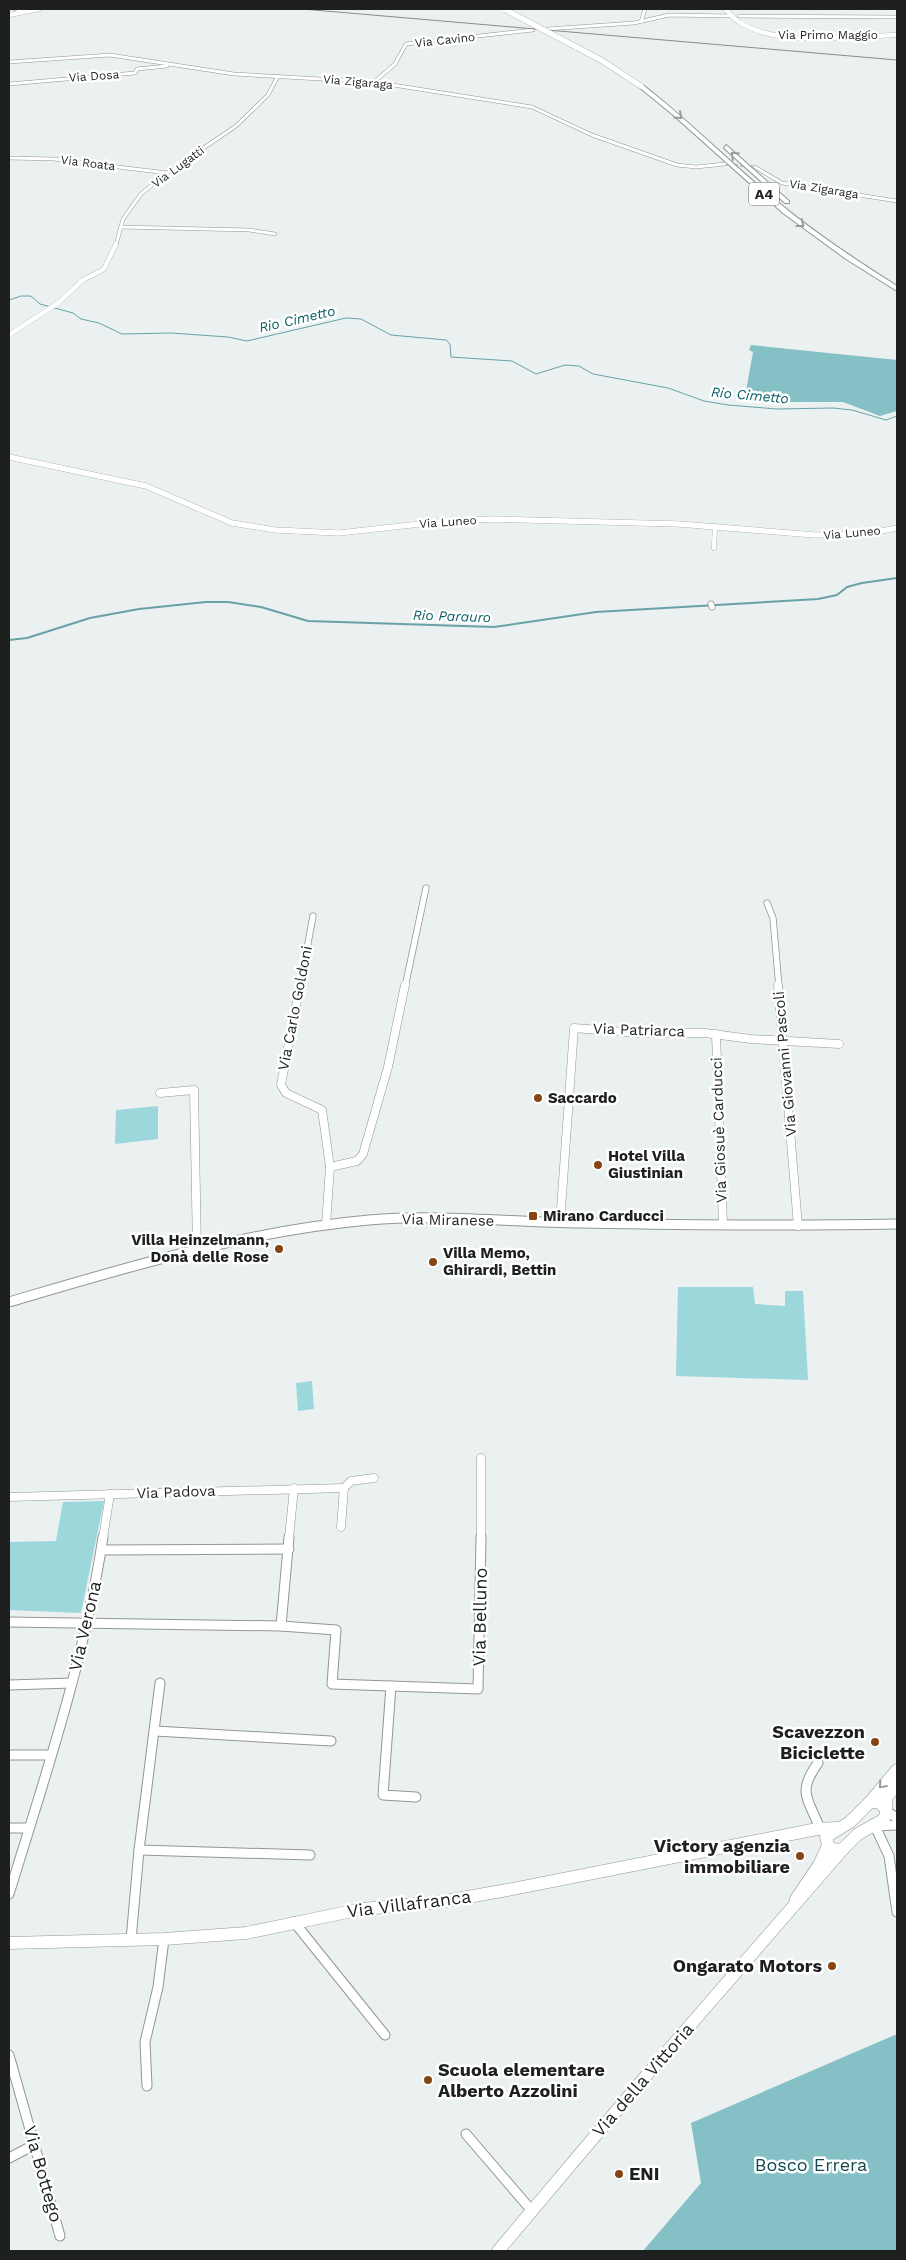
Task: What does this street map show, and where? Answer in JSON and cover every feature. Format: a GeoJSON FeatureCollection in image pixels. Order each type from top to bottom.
{"type":"FeatureCollection","features":[{"type":"Feature","properties":{"kind":"highway","name":"A4"},"geometry":{"type":"LineString","coordinates":[[504,9],[601,60],[641,86],[674,111],[789,215],[838,251],[897,289]]}},
{"type":"Feature","properties":{"kind":"highway"},"geometry":{"type":"LineString","coordinates":[[517,9],[621,64]]}},
{"type":"Feature","properties":{"kind":"highway"},"geometry":{"type":"LineString","coordinates":[[651,84],[658,89]]}},
{"type":"Feature","properties":{"kind":"highway","name":"A4"},"geometry":{"type":"LineString","coordinates":[[717,139],[796,209]]}},
{"type":"Feature","properties":{"kind":"highway"},"geometry":{"type":"LineString","coordinates":[[881,269],[897,280]]}},
{"type":"Feature","properties":{"kind":"street"},"geometry":{"type":"LineString","coordinates":[[13,11],[39,9]]}},
{"type":"Feature","properties":{"kind":"street"},"geometry":{"type":"LineString","coordinates":[[641,22],[645,9]]}},
{"type":"Feature","properties":{"kind":"street","name":"Via Primo Maggio"},"geometry":{"type":"LineString","coordinates":[[725,9],[757,30],[789,36],[897,35]]}},
{"type":"Feature","properties":{"kind":"street"},"geometry":{"type":"LineString","coordinates":[[783,10],[790,15]]}},
{"type":"Feature","properties":{"kind":"street"},"geometry":{"type":"LineString","coordinates":[[547,29],[641,22],[669,15],[897,17]]}},
{"type":"Feature","properties":{"kind":"street","name":"Via Cavino"},"geometry":{"type":"LineString","coordinates":[[374,82],[395,64],[406,44],[533,30]]}},
{"type":"Feature","properties":{"kind":"street","name":"Via Zigaraga"},"geometry":{"type":"LineString","coordinates":[[9,62],[110,55],[234,74],[374,82],[532,107],[586,132],[677,166],[725,164]]}},
{"type":"Feature","properties":{"kind":"street","name":"Via Dosa"},"geometry":{"type":"LineString","coordinates":[[9,84],[135,73],[137,68],[177,65]]}},
{"type":"Feature","properties":{"kind":"street","name":"Via Lugatti"},"geometry":{"type":"LineString","coordinates":[[9,335],[52,307],[84,280],[105,267],[117,244],[123,219],[141,194],[167,173],[236,126],[268,95],[278,76]]}},
{"type":"Feature","properties":{"kind":"street","name":"Via Roata"},"geometry":{"type":"LineString","coordinates":[[9,158],[54,159],[167,173]]}},
{"type":"Feature","properties":{"kind":"street","name":"Via Zigaraga"},"geometry":{"type":"LineString","coordinates":[[755,167],[782,182],[897,201]]}},
{"type":"Feature","properties":{"kind":"street"},"geometry":{"type":"LineString","coordinates":[[122,227],[249,230],[275,234]]}},
{"type":"Feature","properties":{"kind":"street","name":"Via Luneo"},"geometry":{"type":"LineString","coordinates":[[9,457],[146,486],[232,523],[275,530],[338,533],[474,519],[716,526],[777,534],[815,535],[866,534],[897,528]]}},
{"type":"Feature","properties":{"kind":"street"},"geometry":{"type":"LineString","coordinates":[[714,548],[716,526]]}},
{"type":"Feature","properties":{"kind":"street"},"geometry":{"type":"LineString","coordinates":[[330,1168],[357,1161],[362,1156],[388,1067],[426,888]]}},
{"type":"Feature","properties":{"kind":"street","name":"Via Giovanni Pascoli"},"geometry":{"type":"LineString","coordinates":[[767,903],[773,918],[798,1226]]}},
{"type":"Feature","properties":{"kind":"street","name":"Via Carlo Goldoni"},"geometry":{"type":"LineString","coordinates":[[313,916],[281,1085],[286,1093],[322,1110],[330,1168],[326,1225]]}},
{"type":"Feature","properties":{"kind":"street","name":"Via Patriarca"},"geometry":{"type":"LineString","coordinates":[[560,1223],[574,1028],[638,1033],[716,1034],[784,1042],[839,1044]]}},
{"type":"Feature","properties":{"kind":"street","name":"Via Giosuè Carducci"},"geometry":{"type":"LineString","coordinates":[[716,1034],[723,1225]]}},
{"type":"Feature","properties":{"kind":"street"},"geometry":{"type":"LineString","coordinates":[[160,1093],[194,1090],[197,1249]]}},
{"type":"Feature","properties":{"kind":"street","name":"Via Miranese"},"geometry":{"type":"LineString","coordinates":[[9,1302],[197,1249],[262,1233],[326,1225],[417,1218],[560,1223],[798,1226],[897,1224]]}},
{"type":"Feature","properties":{"kind":"street","name":"Via Belluno"},"geometry":{"type":"LineString","coordinates":[[9,1622],[280,1626],[336,1630],[332,1684],[478,1689],[482,1512],[480,1504],[481,1458]]}},
{"type":"Feature","properties":{"kind":"street","name":"Via Padova"},"geometry":{"type":"LineString","coordinates":[[9,1497],[344,1488],[351,1481],[374,1478]]}},
{"type":"Feature","properties":{"kind":"street"},"geometry":{"type":"LineString","coordinates":[[280,1626],[294,1488]]}},
{"type":"Feature","properties":{"kind":"street"},"geometry":{"type":"LineString","coordinates":[[341,1527],[344,1488]]}},
{"type":"Feature","properties":{"kind":"street","name":"Via Verona"},"geometry":{"type":"LineString","coordinates":[[9,1894],[72,1683],[102,1550],[110,1494]]}},
{"type":"Feature","properties":{"kind":"street"},"geometry":{"type":"LineString","coordinates":[[102,1550],[289,1549]]}},
{"type":"Feature","properties":{"kind":"street"},"geometry":{"type":"LineString","coordinates":[[9,1685],[72,1683]]}},
{"type":"Feature","properties":{"kind":"street"},"geometry":{"type":"LineString","coordinates":[[131,1940],[139,1850],[160,1683]]}},
{"type":"Feature","properties":{"kind":"street"},"geometry":{"type":"LineString","coordinates":[[391,1686],[383,1795],[416,1797]]}},
{"type":"Feature","properties":{"kind":"street"},"geometry":{"type":"LineString","coordinates":[[155,1731],[331,1741]]}},
{"type":"Feature","properties":{"kind":"street"},"geometry":{"type":"LineString","coordinates":[[9,1755],[50,1755]]}},
{"type":"Feature","properties":{"kind":"street"},"geometry":{"type":"LineString","coordinates":[[818,1763],[808,1775],[805,1794],[820,1829]]}},
{"type":"Feature","properties":{"kind":"street","name":"Via della Vittoria"},"geometry":{"type":"LineString","coordinates":[[789,1910],[809,1876],[824,1857],[827,1844],[826,1837],[837,1828],[850,1822],[897,1770]]}},
{"type":"Feature","properties":{"kind":"street","name":"Via della Vittoria"},"geometry":{"type":"LineString","coordinates":[[498,2251],[843,1849],[858,1834],[883,1820],[888,1794],[897,1784]]}},
{"type":"Feature","properties":{"kind":"street"},"geometry":{"type":"LineString","coordinates":[[870,1802],[878,1802],[885,1810],[897,1818]]}},
{"type":"Feature","properties":{"kind":"street"},"geometry":{"type":"LineString","coordinates":[[875,1826],[897,1825]]}},
{"type":"Feature","properties":{"kind":"street"},"geometry":{"type":"LineString","coordinates":[[875,1826],[883,1836],[887,1847],[897,1912]]}},
{"type":"Feature","properties":{"kind":"street"},"geometry":{"type":"LineString","coordinates":[[9,1828],[29,1828]]}},
{"type":"Feature","properties":{"kind":"street","name":"Via Villafranca"},"geometry":{"type":"LineString","coordinates":[[9,1943],[164,1939],[246,1933],[362,1909],[431,1903],[480,1895],[820,1829],[837,1828]]}},
{"type":"Feature","properties":{"kind":"street"},"geometry":{"type":"LineString","coordinates":[[806,1833],[835,1850],[843,1849]]}},
{"type":"Feature","properties":{"kind":"street"},"geometry":{"type":"LineString","coordinates":[[139,1850],[310,1855]]}},
{"type":"Feature","properties":{"kind":"street"},"geometry":{"type":"LineString","coordinates":[[294,1922],[385,2036]]}},
{"type":"Feature","properties":{"kind":"street"},"geometry":{"type":"LineString","coordinates":[[147,2086],[145,2042],[158,1988],[164,1939]]}},
{"type":"Feature","properties":{"kind":"street","name":"Via Bottego"},"geometry":{"type":"LineString","coordinates":[[9,2055],[60,2236]]}},
{"type":"Feature","properties":{"kind":"street"},"geometry":{"type":"LineString","coordinates":[[466,2134],[532,2211]]}},
{"type":"Feature","properties":{"kind":"street"},"geometry":{"type":"LineString","coordinates":[[9,2158],[34,2145]]}},
{"type":"Feature","properties":{"kind":"shaded area"},"geometry":{"type":"Polygon","coordinates":[[[158,1106],[158,1139],[115,1144],[116,1110],[158,1106]]]}},
{"type":"Feature","properties":{"kind":"shaded area"},"geometry":{"type":"Polygon","coordinates":[[[678,1287],[753,1287],[755,1304],[785,1306],[785,1291],[803,1291],[808,1380],[676,1376],[678,1287]]]}},
{"type":"Feature","properties":{"kind":"shaded area"},"geometry":{"type":"Polygon","coordinates":[[[312,1381],[314,1409],[298,1411],[296,1383],[312,1381]]]}},
{"type":"Feature","properties":{"kind":"shaded area"},"geometry":{"type":"Polygon","coordinates":[[[104,1501],[81,1613],[9,1610],[9,1542],[56,1541],[63,1502],[104,1501]]]}},
{"type":"Feature","properties":{"kind":"green space"},"geometry":{"type":"Polygon","coordinates":[[[751,345],[897,360],[897,411],[880,416],[843,402],[744,402],[753,352],[749,350],[751,345]]]}},
{"type":"Feature","properties":{"kind":"green space","name":"Bosco Errera"},"geometry":{"type":"Polygon","coordinates":[[[897,2034],[897,2251],[643,2251],[701,2183],[691,2123],[897,2034]]]}},
{"type":"Feature","properties":{"kind":"waterway","name":"Rio Cimetto"},"geometry":{"type":"LineString","coordinates":[[9,300],[21,296],[31,296],[40,304],[73,313],[81,319],[99,323],[122,334],[171,333],[228,337],[247,341],[346,318],[361,319],[391,335],[446,340],[450,344],[451,357],[512,361],[536,374],[565,365],[579,366],[593,374],[668,388],[704,401],[728,405],[777,409],[833,408],[852,410],[886,420],[897,416]]}},
{"type":"Feature","properties":{"kind":"waterway","name":"Rio Parauro"},"geometry":{"type":"LineString","coordinates":[[9,640],[27,638],[90,618],[139,609],[206,602],[228,602],[261,607],[308,621],[494,627],[596,612],[818,599],[837,595],[847,587],[862,583],[897,578]]}},
{"type":"Feature","properties":{"kind":"tunnel"},"geometry":{"type":"LineString","coordinates":[[725,164],[755,167]]}},
{"type":"Feature","properties":{"kind":"railway"},"geometry":{"type":"LineString","coordinates":[[302,9],[897,60]]}},
{"type":"Feature","properties":{"kind":"place","name":"Saccardo"},"geometry":{"type":"Point","coordinates":[538,1098]}},
{"type":"Feature","properties":{"kind":"place","name":"Hotel Villa Giustinian"},"geometry":{"type":"Point","coordinates":[598,1165]}},
{"type":"Feature","properties":{"kind":"place","name":"Mirano Carducci"},"geometry":{"type":"Point","coordinates":[533,1216]}},
{"type":"Feature","properties":{"kind":"place","name":"Villa Heinzelmann, Donà delle Rose"},"geometry":{"type":"Point","coordinates":[279,1249]}},
{"type":"Feature","properties":{"kind":"place","name":"Villa Memo, Ghirardi, Bettin"},"geometry":{"type":"Point","coordinates":[433,1262]}},
{"type":"Feature","properties":{"kind":"place","name":"Scavezzon Biciclette"},"geometry":{"type":"Point","coordinates":[875,1742]}},
{"type":"Feature","properties":{"kind":"place","name":"Victory agenzia immobiliare"},"geometry":{"type":"Point","coordinates":[800,1856]}},
{"type":"Feature","properties":{"kind":"place","name":"Ongarato Motors"},"geometry":{"type":"Point","coordinates":[832,1966]}},
{"type":"Feature","properties":{"kind":"place","name":"Scuola elementare Alberto Azzolini"},"geometry":{"type":"Point","coordinates":[428,2080]}},
{"type":"Feature","properties":{"kind":"place","name":"ENI"},"geometry":{"type":"Point","coordinates":[619,2174]}}]}
